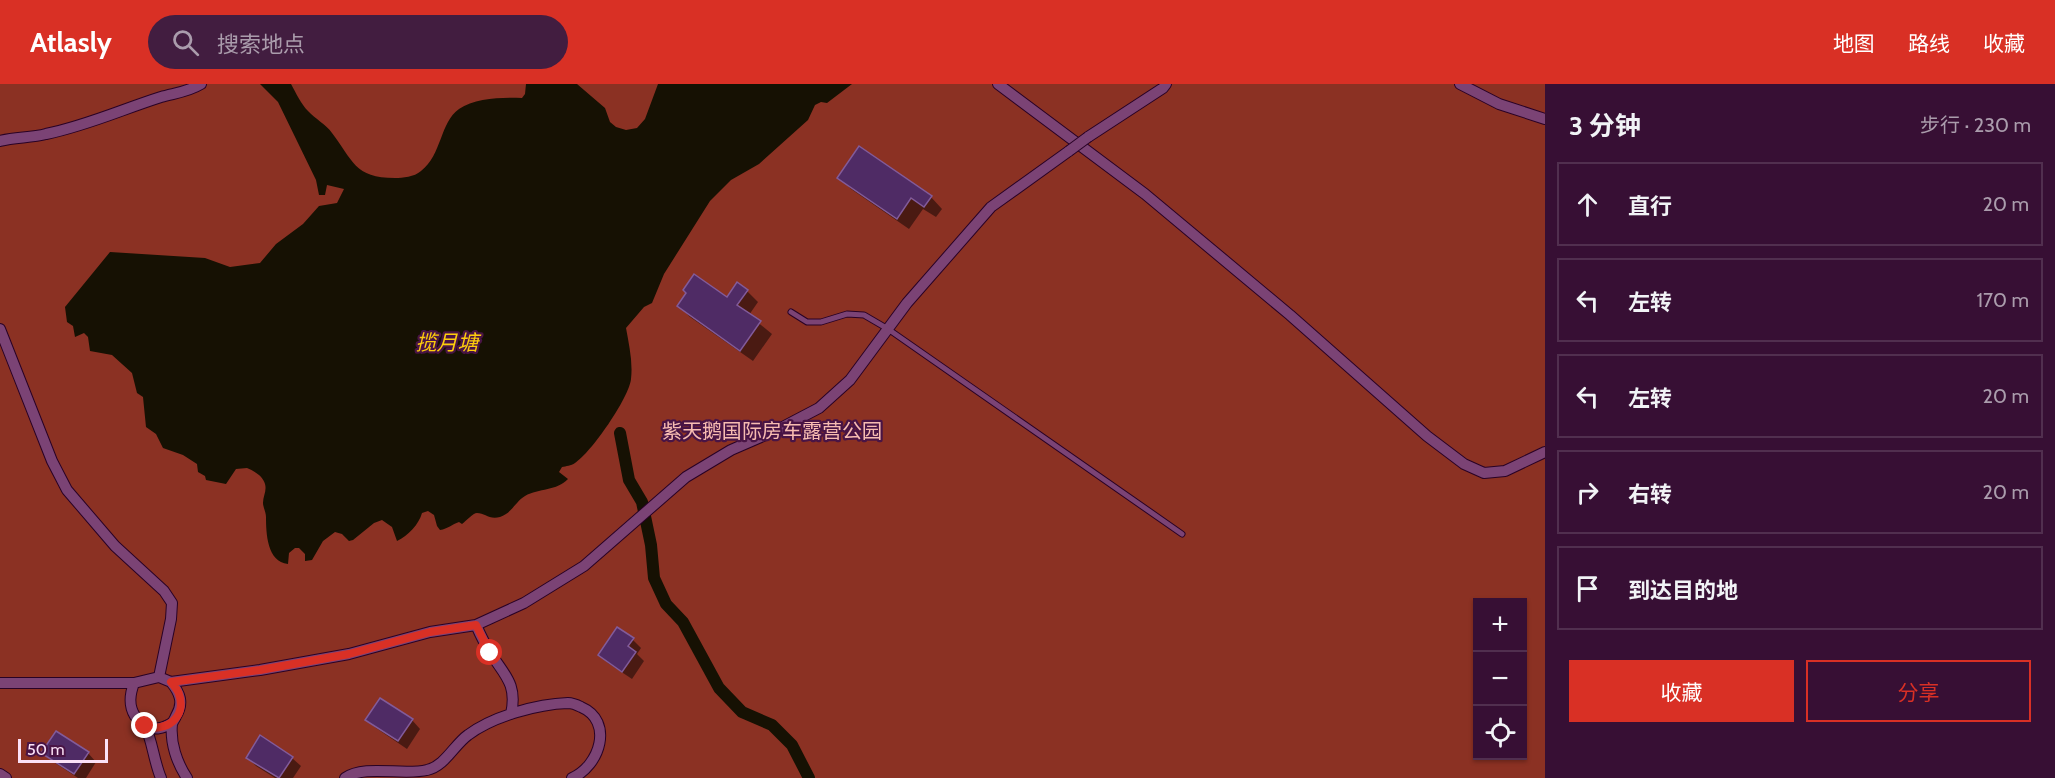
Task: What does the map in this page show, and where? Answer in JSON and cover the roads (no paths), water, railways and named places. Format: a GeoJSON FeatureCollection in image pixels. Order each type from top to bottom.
{"type":"FeatureCollection","features":[{"type":"Feature","properties":{"kind":"street"},"geometry":{"type":"LineString","coordinates":[[0,141],[45,135],[110,117],[161,97],[191,90],[201,84]]}},
{"type":"Feature","properties":{"kind":"street"},"geometry":{"type":"LineString","coordinates":[[998,84],[1145,194],[1290,315],[1427,436],[1464,464],[1484,473],[1505,471],[1545,452]]}},
{"type":"Feature","properties":{"kind":"street"},"geometry":{"type":"LineString","coordinates":[[0,683],[134,683],[159,677],[171,682],[260,670],[338,656],[430,632],[476,625],[524,603],[584,566],[686,477],[731,450],[819,408],[850,380],[907,303],[991,207],[1166,84]]}},
{"type":"Feature","properties":{"kind":"street"},"geometry":{"type":"LineString","coordinates":[[1460,84],[1499,104],[1545,119]]}},
{"type":"Feature","properties":{"kind":"street"},"geometry":{"type":"LineString","coordinates":[[0,329],[52,461],[67,490],[115,546],[164,591],[172,603],[159,677]]}},
{"type":"Feature","properties":{"kind":"street"},"geometry":{"type":"LineString","coordinates":[[476,625],[490,653],[502,667],[509,682],[514,701],[511,714]]}},
{"type":"Feature","properties":{"kind":"street"},"geometry":{"type":"LineString","coordinates":[[171,682],[179,693],[181,704],[172,723],[173,748],[180,768],[187,778]]}},
{"type":"Feature","properties":{"kind":"street"},"geometry":{"type":"LineString","coordinates":[[134,683],[130,695],[135,716],[145,726],[154,729],[163,728],[172,723]]}},
{"type":"Feature","properties":{"kind":"street"},"geometry":{"type":"LineString","coordinates":[[345,778],[350,774],[363,772],[429,770],[447,757],[468,735],[511,714],[571,702],[591,711],[600,726],[600,742],[595,760],[581,774],[572,778]]}},
{"type":"Feature","properties":{"kind":"street"},"geometry":{"type":"LineString","coordinates":[[145,726],[161,778]]}},
{"type":"Feature","properties":{"kind":"street"},"geometry":{"type":"LineString","coordinates":[[0,774],[6,778]]}},
{"type":"Feature","properties":{"kind":"lane"},"geometry":{"type":"LineString","coordinates":[[791,312],[807,322],[821,322],[846,314],[864,315],[888,329],[1182,534]]}},
{"type":"Feature","properties":{"kind":"water","name":"揽月塘"},"geometry":{"type":"Polygon","coordinates":[[[260,84],[291,84],[305,108],[330,130],[356,166],[371,175],[395,178],[415,175],[428,164],[448,122],[459,109],[481,100],[522,98],[526,84],[577,84],[605,108],[610,122],[626,130],[637,128],[645,119],[658,84],[852,84],[827,103],[821,102],[815,105],[808,120],[759,164],[731,180],[710,201],[664,274],[652,303],[644,307],[626,328],[631,366],[629,388],[617,411],[590,448],[575,463],[562,467],[559,472],[568,479],[564,483],[525,496],[508,513],[500,517],[493,518],[475,513],[462,524],[459,522],[440,530],[434,515],[428,511],[422,513],[412,529],[397,541],[392,527],[382,520],[374,523],[353,540],[349,541],[342,534],[335,532],[323,541],[312,560],[305,561],[305,554],[299,548],[295,548],[289,553],[288,564],[276,558],[269,546],[263,503],[264,481],[247,468],[236,469],[226,484],[206,480],[205,476],[198,472],[197,464],[183,455],[163,448],[156,434],[146,427],[143,397],[137,393],[132,373],[112,355],[90,351],[88,337],[84,333],[75,337],[73,326],[67,322],[65,307],[110,252],[205,258],[230,267],[260,263],[276,244],[303,224],[319,206],[337,203],[344,189],[327,185],[325,195],[319,195],[316,180],[278,102],[260,84]]]}},
{"type":"Feature","properties":{"kind":"waterway"},"geometry":{"type":"LineString","coordinates":[[620,433],[629,480],[642,502],[651,545],[654,578],[666,604],[683,622],[719,688],[742,712],[772,725],[792,745],[809,778]]}},
{"type":"Feature","properties":{"kind":"park label","name":"紫天鹅国际房车露营公园"},"geometry":{"type":"Point","coordinates":[772,431]}}]}
